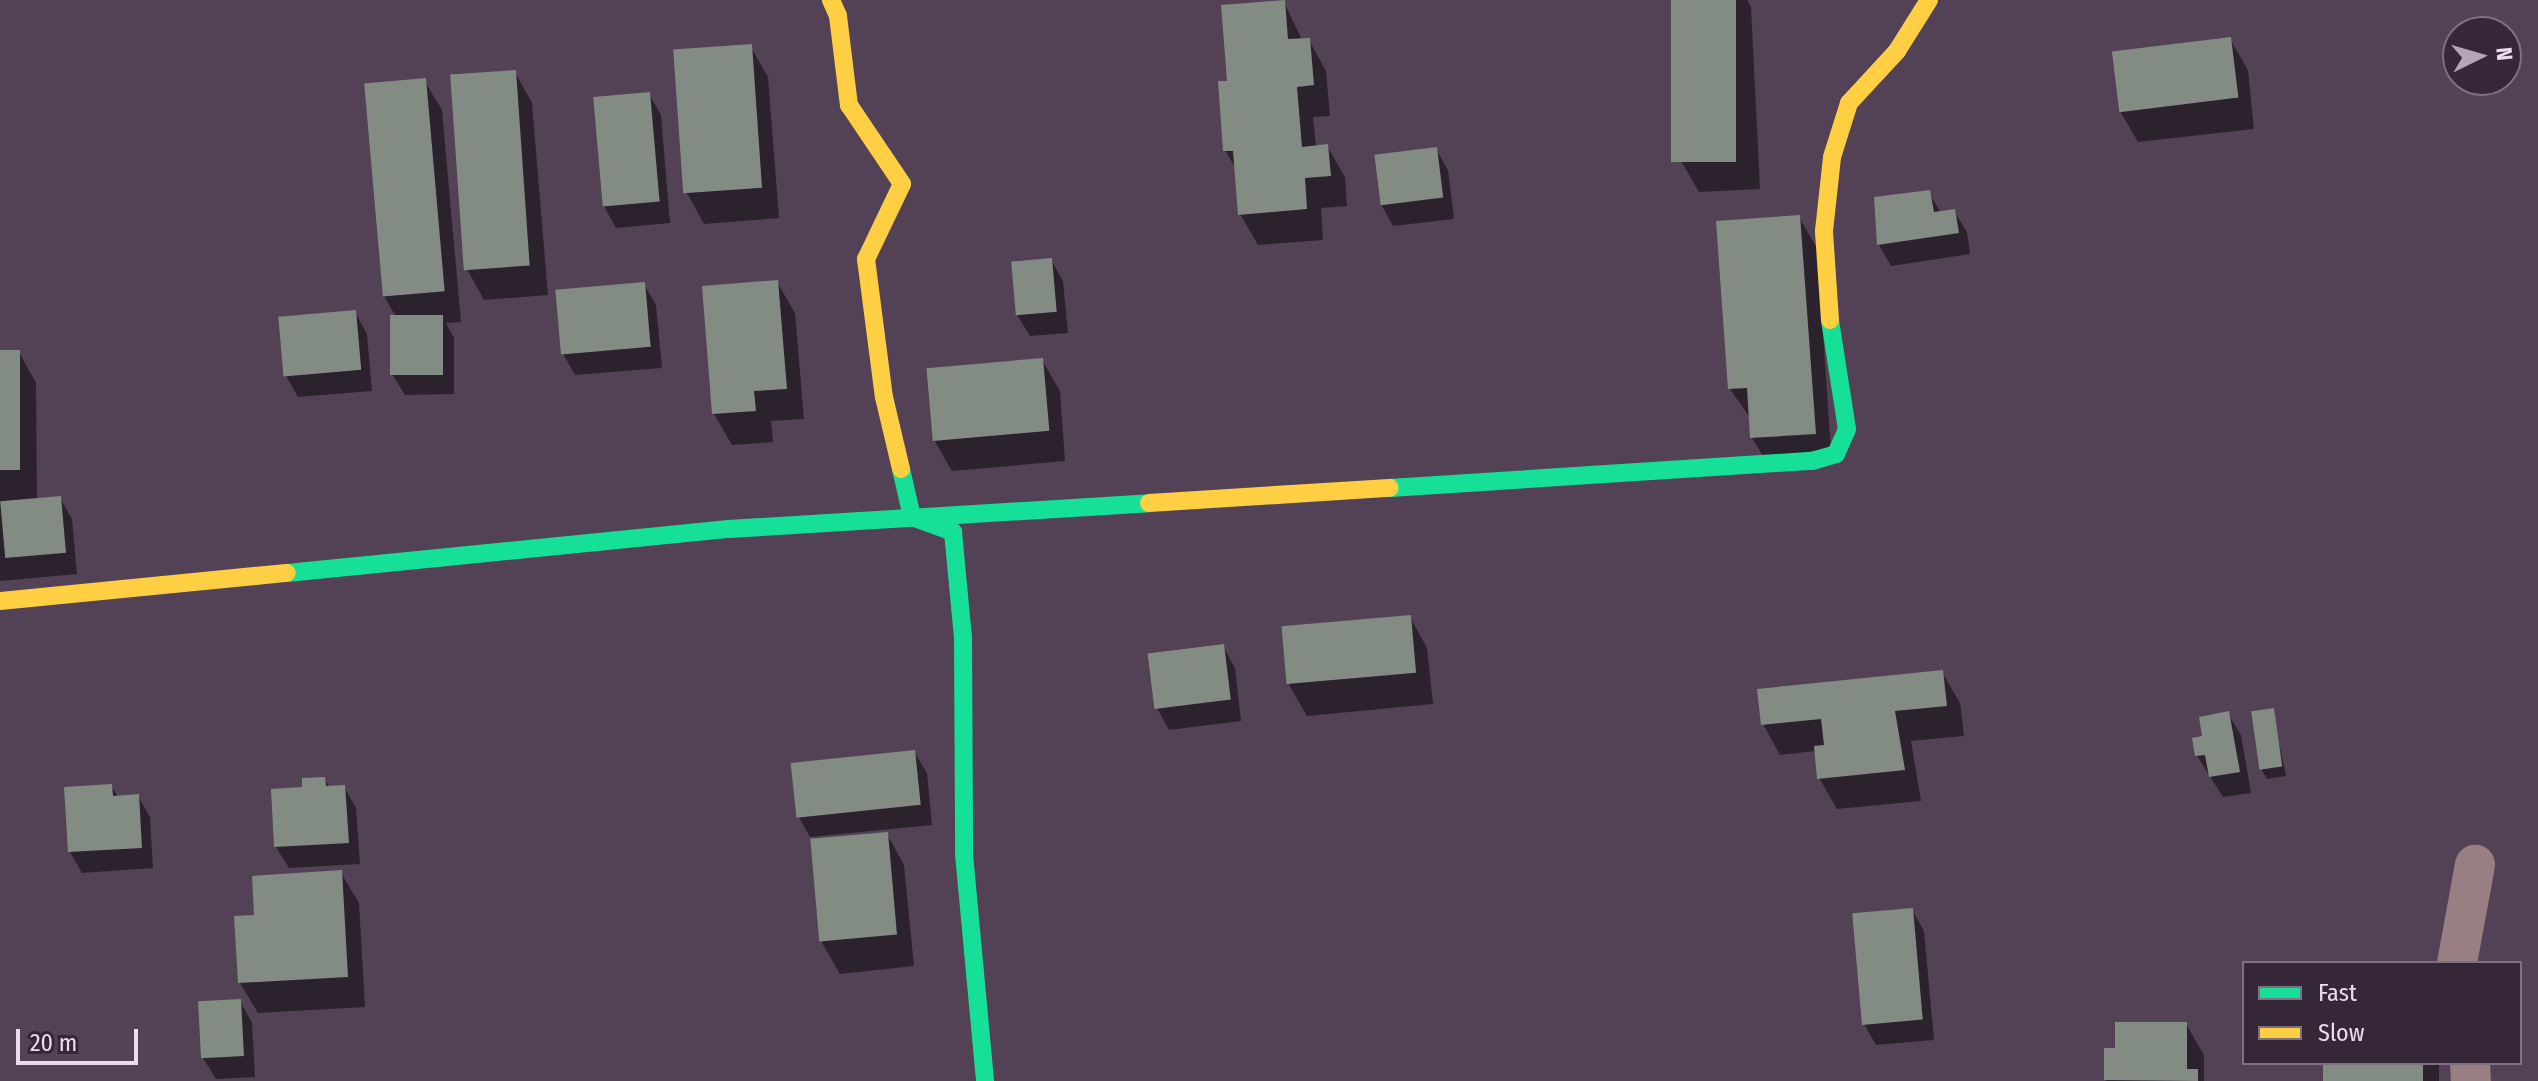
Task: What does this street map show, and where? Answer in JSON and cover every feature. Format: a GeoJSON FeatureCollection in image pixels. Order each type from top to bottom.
{"type":"FeatureCollection","features":[{"type":"Feature","properties":{"kind":"street"},"geometry":{"type":"LineString","coordinates":[[831,0],[838,16],[849,105],[902,184],[866,259],[884,397],[912,517]]}},
{"type":"Feature","properties":{"kind":"street"},"geometry":{"type":"LineString","coordinates":[[0,601],[729,529],[1812,461],[1836,454],[1847,429],[1832,346],[1824,231],[1832,157],[1849,103],[1897,51],[1929,0]]}},
{"type":"Feature","properties":{"kind":"street"},"geometry":{"type":"LineString","coordinates":[[912,517],[953,532],[963,637],[964,854],[985,1081]]}},
{"type":"Feature","properties":{"kind":"street"},"geometry":{"type":"LineString","coordinates":[[2457,961],[2475,865]]}},
{"type":"Feature","properties":{"kind":"building"},"geometry":{"type":"Polygon","coordinates":[[[1285,0],[1288,39],[1310,38],[1314,85],[1297,87],[1302,147],[1328,144],[1331,176],[1305,178],[1307,209],[1238,215],[1233,151],[1223,151],[1218,81],[1227,81],[1221,5],[1285,0]]]}},
{"type":"Feature","properties":{"kind":"building"},"geometry":{"type":"Polygon","coordinates":[[[1671,0],[1736,0],[1736,162],[1671,162],[1671,0]]]}},
{"type":"Feature","properties":{"kind":"building"},"geometry":{"type":"Polygon","coordinates":[[[2231,37],[2238,98],[2119,112],[2112,52],[2231,37]]]}},
{"type":"Feature","properties":{"kind":"building"},"geometry":{"type":"Polygon","coordinates":[[[752,44],[762,188],[683,193],[673,50],[752,44]]]}},
{"type":"Feature","properties":{"kind":"building"},"geometry":{"type":"Polygon","coordinates":[[[516,70],[530,266],[464,270],[450,75],[516,70]]]}},
{"type":"Feature","properties":{"kind":"building"},"geometry":{"type":"Polygon","coordinates":[[[426,78],[445,291],[383,297],[364,83],[426,78]]]}},
{"type":"Feature","properties":{"kind":"building"},"geometry":{"type":"Polygon","coordinates":[[[650,92],[660,202],[603,207],[593,97],[650,92]]]}},
{"type":"Feature","properties":{"kind":"building"},"geometry":{"type":"Polygon","coordinates":[[[1437,147],[1443,198],[1381,205],[1374,155],[1437,147]]]}},
{"type":"Feature","properties":{"kind":"building"},"geometry":{"type":"Polygon","coordinates":[[[1930,190],[1934,212],[1955,209],[1959,233],[1877,245],[1874,197],[1930,190]]]}},
{"type":"Feature","properties":{"kind":"building"},"geometry":{"type":"Polygon","coordinates":[[[1800,215],[1816,434],[1750,438],[1747,388],[1728,389],[1716,221],[1800,215]]]}},
{"type":"Feature","properties":{"kind":"building"},"geometry":{"type":"Polygon","coordinates":[[[1052,258],[1057,312],[1016,315],[1011,262],[1052,258]]]}},
{"type":"Feature","properties":{"kind":"building"},"geometry":{"type":"Polygon","coordinates":[[[778,280],[787,389],[754,391],[756,411],[712,414],[702,286],[778,280]]]}},
{"type":"Feature","properties":{"kind":"building"},"geometry":{"type":"Polygon","coordinates":[[[645,282],[651,347],[561,355],[555,290],[645,282]]]}},
{"type":"Feature","properties":{"kind":"building"},"geometry":{"type":"Polygon","coordinates":[[[356,310],[361,370],[284,377],[278,317],[356,310]]]}},
{"type":"Feature","properties":{"kind":"building"},"geometry":{"type":"Polygon","coordinates":[[[390,315],[443,315],[443,375],[390,375],[390,315]]]}},
{"type":"Feature","properties":{"kind":"building"},"geometry":{"type":"Polygon","coordinates":[[[0,350],[20,350],[20,470],[0,470],[0,350]]]}},
{"type":"Feature","properties":{"kind":"building"},"geometry":{"type":"Polygon","coordinates":[[[1043,358],[1049,431],[933,441],[926,368],[1043,358]]]}},
{"type":"Feature","properties":{"kind":"building"},"geometry":{"type":"Polygon","coordinates":[[[61,496],[66,553],[5,558],[0,501],[61,496]]]}},
{"type":"Feature","properties":{"kind":"building"},"geometry":{"type":"Polygon","coordinates":[[[1411,615],[1416,673],[1287,684],[1281,626],[1411,615]]]}},
{"type":"Feature","properties":{"kind":"building"},"geometry":{"type":"Polygon","coordinates":[[[1224,644],[1231,700],[1154,709],[1148,653],[1224,644]]]}},
{"type":"Feature","properties":{"kind":"building"},"geometry":{"type":"Polygon","coordinates":[[[1943,670],[1947,706],[1895,711],[1905,770],[1817,779],[1814,746],[1824,745],[1821,719],[1761,725],[1757,689],[1943,670]]]}},
{"type":"Feature","properties":{"kind":"building"},"geometry":{"type":"Polygon","coordinates":[[[2274,708],[2282,766],[2259,770],[2251,711],[2274,708]]]}},
{"type":"Feature","properties":{"kind":"building"},"geometry":{"type":"Polygon","coordinates":[[[2229,711],[2240,772],[2209,777],[2205,755],[2195,756],[2192,738],[2202,736],[2199,717],[2229,711]]]}},
{"type":"Feature","properties":{"kind":"building"},"geometry":{"type":"Polygon","coordinates":[[[915,750],[921,805],[796,818],[791,763],[915,750]]]}},
{"type":"Feature","properties":{"kind":"building"},"geometry":{"type":"Polygon","coordinates":[[[325,777],[326,786],[345,785],[349,843],[274,847],[271,789],[302,787],[302,778],[325,777]]]}},
{"type":"Feature","properties":{"kind":"building"},"geometry":{"type":"Polygon","coordinates":[[[112,784],[113,796],[139,794],[142,848],[68,852],[64,787],[112,784]]]}},
{"type":"Feature","properties":{"kind":"building"},"geometry":{"type":"Polygon","coordinates":[[[888,832],[897,935],[819,941],[810,839],[888,832]]]}},
{"type":"Feature","properties":{"kind":"building"},"geometry":{"type":"Polygon","coordinates":[[[342,870],[348,977],[238,983],[234,916],[254,915],[252,876],[342,870]]]}},
{"type":"Feature","properties":{"kind":"building"},"geometry":{"type":"Polygon","coordinates":[[[1913,908],[1923,1020],[1862,1025],[1852,913],[1913,908]]]}},
{"type":"Feature","properties":{"kind":"building"},"geometry":{"type":"Polygon","coordinates":[[[241,999],[244,1056],[201,1058],[198,1001],[241,999]]]}},
{"type":"Feature","properties":{"kind":"building"},"geometry":{"type":"Polygon","coordinates":[[[2115,1022],[2187,1022],[2187,1069],[2198,1069],[2198,1081],[2104,1080],[2104,1048],[2115,1048],[2115,1022]]]}},
{"type":"Feature","properties":{"kind":"building"},"geometry":{"type":"Polygon","coordinates":[[[2323,1065],[2423,1065],[2423,1081],[2323,1081],[2323,1065]]]}},
{"type":"Feature","properties":{"kind":"traffic: fast"},"geometry":{"type":"LineString","coordinates":[[1390,488],[1812,461],[1836,454],[1847,429],[1830,320]]}},
{"type":"Feature","properties":{"kind":"traffic: fast"},"geometry":{"type":"LineString","coordinates":[[901,469],[912,517],[953,532],[963,637],[964,854],[985,1081]]}},
{"type":"Feature","properties":{"kind":"traffic: fast"},"geometry":{"type":"LineString","coordinates":[[287,573],[729,529],[1149,503]]}},
{"type":"Feature","properties":{"kind":"traffic: slow"},"geometry":{"type":"LineString","coordinates":[[831,0],[838,16],[849,105],[902,184],[866,259],[884,397],[901,469]]}},
{"type":"Feature","properties":{"kind":"traffic: slow"},"geometry":{"type":"LineString","coordinates":[[1830,320],[1824,231],[1832,157],[1849,103],[1897,51],[1929,0]]}},
{"type":"Feature","properties":{"kind":"traffic: slow"},"geometry":{"type":"LineString","coordinates":[[1149,503],[1390,488]]}},
{"type":"Feature","properties":{"kind":"traffic: slow"},"geometry":{"type":"LineString","coordinates":[[0,601],[287,573]]}}]}
